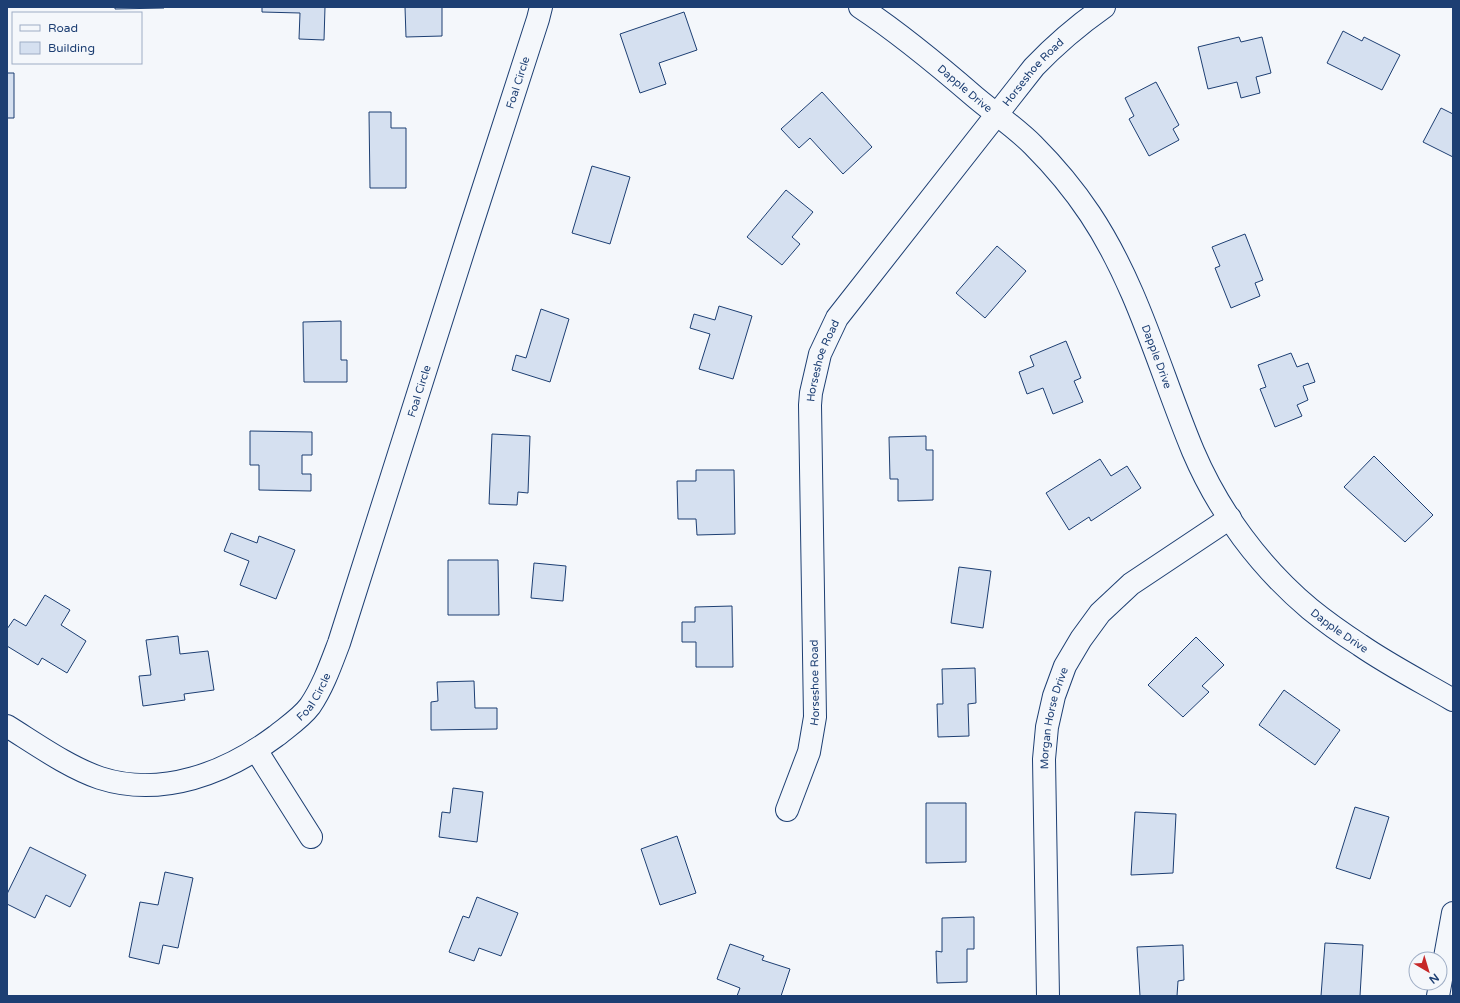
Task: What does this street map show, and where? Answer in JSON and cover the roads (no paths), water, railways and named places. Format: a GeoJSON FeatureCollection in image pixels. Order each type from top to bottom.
{"type":"FeatureCollection","features":[{"type":"Feature","properties":{"kind":"street","name":"Foal Circle"},"geometry":{"type":"LineString","coordinates":[[7,726],[79,770],[101,778],[134,784],[169,784],[183,782],[216,771],[256,750],[292,724],[309,707],[328,673],[342,635],[541,7]]}},
{"type":"Feature","properties":{"kind":"street","name":"Dapple Drive"},"geometry":{"type":"LineString","coordinates":[[860,7],[882,21],[926,55],[1032,144],[1072,189],[1106,239],[1131,290],[1193,452],[1206,479],[1230,518],[1254,552],[1288,589],[1311,610],[1362,646],[1453,700]]}},
{"type":"Feature","properties":{"kind":"street","name":"Horseshoe Road"},"geometry":{"type":"LineString","coordinates":[[787,810],[809,752],[815,717],[810,405],[811,393],[820,354],[837,318],[1034,67],[1057,43],[1104,7]]}},
{"type":"Feature","properties":{"kind":"street","name":"Morgan Horse Drive"},"geometry":{"type":"LineString","coordinates":[[1048,996],[1044,759],[1047,727],[1054,696],[1066,666],[1081,639],[1100,614],[1131,584],[1230,518]]}},
{"type":"Feature","properties":{"kind":"street"},"geometry":{"type":"LineString","coordinates":[[256,750],[311,837]]}},
{"type":"Feature","properties":{"kind":"street"},"geometry":{"type":"LineString","coordinates":[[1438,996],[1453,913]]}}]}
